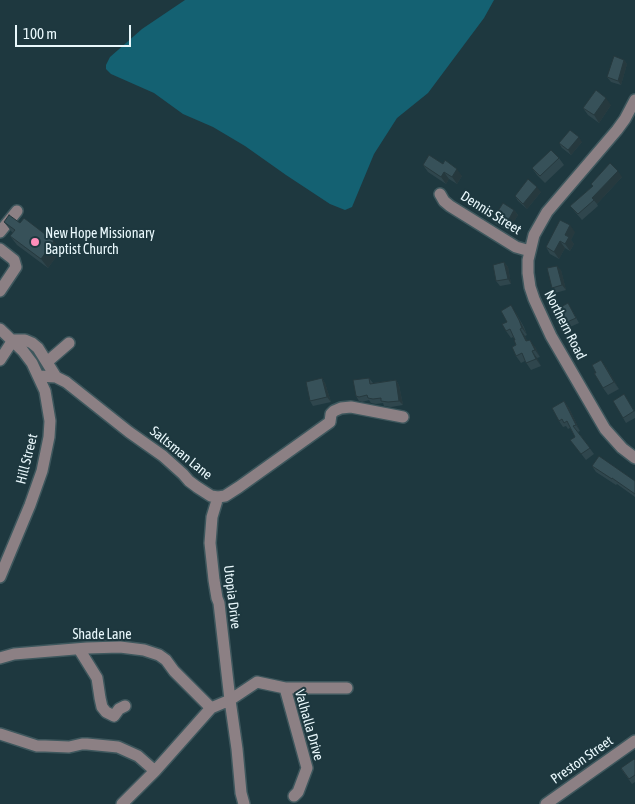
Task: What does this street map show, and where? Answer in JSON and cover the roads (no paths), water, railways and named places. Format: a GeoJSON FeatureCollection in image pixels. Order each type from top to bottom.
{"type":"FeatureCollection","features":[{"type":"Feature","properties":{"kind":"street","name":"Northern Road"},"geometry":{"type":"LineString","coordinates":[[635,100],[617,130],[547,212],[534,235],[528,260],[530,287],[539,312],[551,336],[605,429],[635,458]]}},
{"type":"Feature","properties":{"kind":"street","name":"Dennis Street"},"geometry":{"type":"LineString","coordinates":[[440,194],[450,206],[516,248],[530,252]]}},
{"type":"Feature","properties":{"kind":"street"},"geometry":{"type":"LineString","coordinates":[[0,232],[17,211]]}},
{"type":"Feature","properties":{"kind":"street"},"geometry":{"type":"LineString","coordinates":[[0,249],[14,260],[16,267],[0,291]]}},
{"type":"Feature","properties":{"kind":"street","name":"Hill Street"},"geometry":{"type":"LineString","coordinates":[[0,329],[28,357],[39,376],[45,391],[50,421],[46,454],[33,496],[0,576]]}},
{"type":"Feature","properties":{"kind":"street"},"geometry":{"type":"LineString","coordinates":[[0,360],[13,340],[25,340],[38,348],[56,377]]}},
{"type":"Feature","properties":{"kind":"street"},"geometry":{"type":"LineString","coordinates":[[47,362],[69,343]]}},
{"type":"Feature","properties":{"kind":"street","name":"Saltsman Lane"},"geometry":{"type":"LineString","coordinates":[[39,376],[56,377],[66,382],[129,432],[163,456],[189,481],[211,496],[218,497],[225,496],[239,487],[330,422],[331,414],[334,411],[351,407],[402,417]]}},
{"type":"Feature","properties":{"kind":"street","name":"Utopia Drive"},"geometry":{"type":"LineString","coordinates":[[218,497],[212,517],[210,543],[230,700]]}},
{"type":"Feature","properties":{"kind":"street","name":"Shade Lane"},"geometry":{"type":"LineString","coordinates":[[0,658],[14,654],[79,649],[120,647],[144,650],[159,655],[166,660],[174,671],[211,708]]}},
{"type":"Feature","properties":{"kind":"street"},"geometry":{"type":"LineString","coordinates":[[79,649],[97,678],[102,707],[106,712],[114,716],[119,709],[125,706]]}},
{"type":"Feature","properties":{"kind":"street","name":"Valhalla Drive"},"geometry":{"type":"LineString","coordinates":[[122,804],[155,771],[211,708],[230,700],[257,682],[286,688],[307,768],[298,792],[294,796]]}},
{"type":"Feature","properties":{"kind":"street"},"geometry":{"type":"LineString","coordinates":[[286,688],[347,688]]}},
{"type":"Feature","properties":{"kind":"street"},"geometry":{"type":"LineString","coordinates":[[230,700],[241,793],[244,804]]}},
{"type":"Feature","properties":{"kind":"street"},"geometry":{"type":"LineString","coordinates":[[0,734],[37,746],[69,747],[87,744],[118,747],[138,756],[155,771]]}},
{"type":"Feature","properties":{"kind":"street","name":"Preston Street"},"geometry":{"type":"LineString","coordinates":[[546,804],[635,741]]}},
{"type":"Feature","properties":{"kind":"place","name":"New Hope Missionary Baptist Church"},"geometry":{"type":"Point","coordinates":[35,242]}}]}
